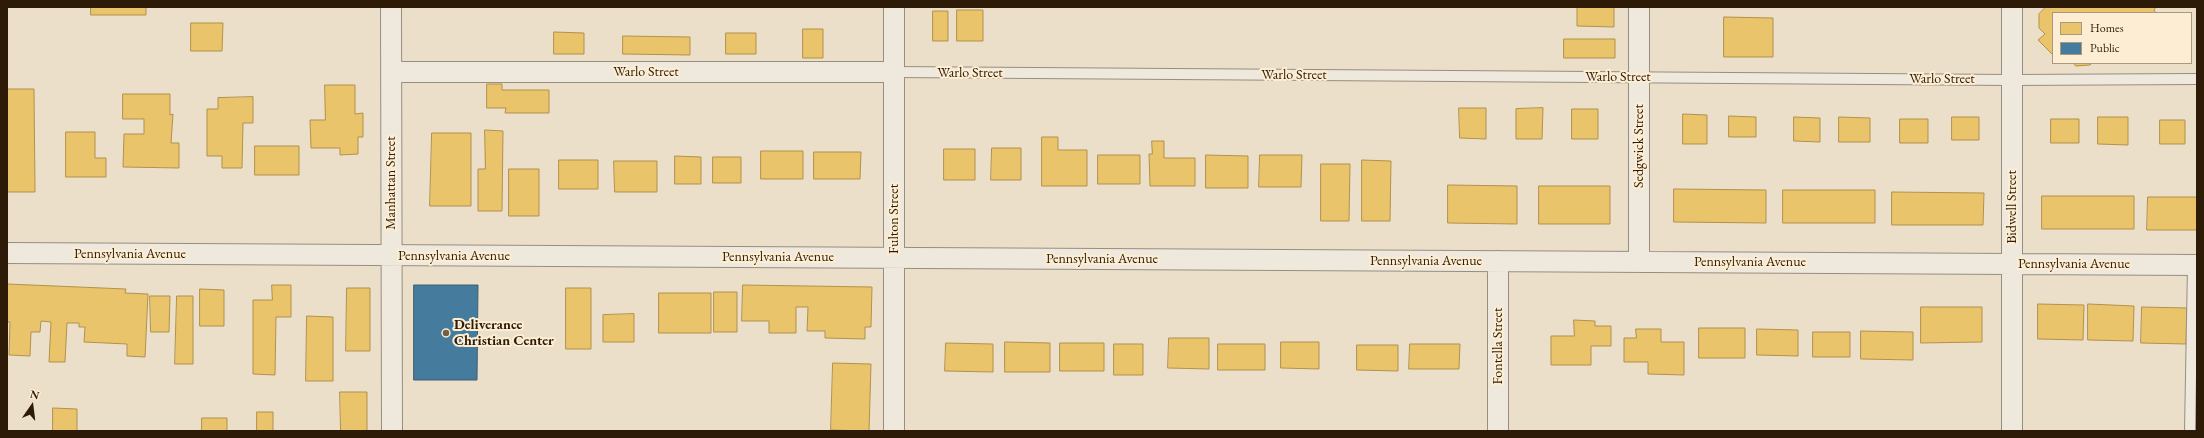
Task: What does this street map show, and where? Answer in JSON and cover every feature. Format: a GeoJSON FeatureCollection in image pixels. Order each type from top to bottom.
{"type":"FeatureCollection","features":[{"type":"Feature","properties":{"kind":"street","name":"Manhattan Street"},"geometry":{"type":"LineString","coordinates":[[391,7],[392,431]]}},
{"type":"Feature","properties":{"kind":"street","name":"Fulton Street"},"geometry":{"type":"LineString","coordinates":[[894,7],[894,431]]}},
{"type":"Feature","properties":{"kind":"street","name":"Sedgwick Street"},"geometry":{"type":"LineString","coordinates":[[1639,7],[1639,262]]}},
{"type":"Feature","properties":{"kind":"street","name":"Bidwell Street"},"geometry":{"type":"LineString","coordinates":[[2012,7],[2012,431]]}},
{"type":"Feature","properties":{"kind":"street","name":"Warlo Street"},"geometry":{"type":"LineString","coordinates":[[391,72],[894,72]]}},
{"type":"Feature","properties":{"kind":"street","name":"Pennsylvania Avenue"},"geometry":{"type":"LineString","coordinates":[[7,253],[2195,265]]}},
{"type":"Feature","properties":{"kind":"street","name":"Fontella Street"},"geometry":{"type":"LineString","coordinates":[[1498,261],[1498,431]]}},
{"type":"Feature","properties":{"kind":"lane","name":"Warlo Street"},"geometry":{"type":"LineString","coordinates":[[894,72],[2012,80],[2197,79]]}},
{"type":"Feature","properties":{"kind":"lane"},"geometry":{"type":"LineString","coordinates":[[2190,431],[2195,265]]}},
{"type":"Feature","properties":{"kind":"building: Homes"},"geometry":{"type":"Polygon","coordinates":[[[91,7],[146,7],[146,15],[91,15],[91,7]]]}},
{"type":"Feature","properties":{"kind":"building: Homes"},"geometry":{"type":"Polygon","coordinates":[[[1553,7],[1614,7],[1614,27],[1577,26],[1577,8],[1553,7]]]}},
{"type":"Feature","properties":{"kind":"building: Homes"},"geometry":{"type":"Polygon","coordinates":[[[2046,7],[2156,7],[2154,10],[2155,12],[2052,12],[2052,54],[2038,40],[2045,34],[2039,28],[2039,14],[2046,7]]]}},
{"type":"Feature","properties":{"kind":"building: Homes"},"geometry":{"type":"Polygon","coordinates":[[[957,10],[983,10],[983,41],[957,41],[957,10]]]}},
{"type":"Feature","properties":{"kind":"building: Homes"},"geometry":{"type":"Polygon","coordinates":[[[933,11],[948,11],[948,41],[933,41],[933,11]]]}},
{"type":"Feature","properties":{"kind":"building: Homes"},"geometry":{"type":"Polygon","coordinates":[[[1724,17],[1773,18],[1773,57],[1724,57],[1724,17]]]}},
{"type":"Feature","properties":{"kind":"building: Homes"},"geometry":{"type":"Polygon","coordinates":[[[191,23],[223,23],[222,51],[191,51],[191,23]]]}},
{"type":"Feature","properties":{"kind":"building: Homes"},"geometry":{"type":"Polygon","coordinates":[[[803,29],[823,29],[823,58],[803,58],[803,29]]]}},
{"type":"Feature","properties":{"kind":"building: Homes"},"geometry":{"type":"Polygon","coordinates":[[[554,32],[584,33],[584,54],[554,54],[554,32]]]}},
{"type":"Feature","properties":{"kind":"building: Homes"},"geometry":{"type":"Polygon","coordinates":[[[726,33],[756,33],[756,54],[726,54],[726,33]]]}},
{"type":"Feature","properties":{"kind":"building: Homes"},"geometry":{"type":"Polygon","coordinates":[[[623,36],[690,37],[690,55],[623,54],[623,36]]]}},
{"type":"Feature","properties":{"kind":"building: Homes"},"geometry":{"type":"Polygon","coordinates":[[[1564,39],[1615,39],[1615,58],[1564,58],[1564,39]]]}},
{"type":"Feature","properties":{"kind":"building: Homes"},"geometry":{"type":"Polygon","coordinates":[[[2075,64],[2091,64],[2090,65],[2076,66],[2075,64]]]}},
{"type":"Feature","properties":{"kind":"building: Homes"},"geometry":{"type":"Polygon","coordinates":[[[487,84],[502,84],[502,90],[549,90],[549,113],[505,113],[506,108],[487,108],[487,84]]]}},
{"type":"Feature","properties":{"kind":"building: Homes"},"geometry":{"type":"Polygon","coordinates":[[[325,85],[355,85],[355,114],[363,113],[363,137],[358,137],[358,154],[340,155],[340,148],[311,148],[310,120],[325,120],[325,85]]]}},
{"type":"Feature","properties":{"kind":"building: Homes"},"geometry":{"type":"Polygon","coordinates":[[[7,89],[34,89],[35,192],[7,192],[7,89]]]}},
{"type":"Feature","properties":{"kind":"building: Homes"},"geometry":{"type":"Polygon","coordinates":[[[123,94],[170,94],[170,115],[173,114],[171,143],[179,143],[179,168],[123,167],[124,134],[144,134],[144,119],[123,119],[123,94]]]}},
{"type":"Feature","properties":{"kind":"building: Homes"},"geometry":{"type":"Polygon","coordinates":[[[253,97],[253,123],[243,123],[242,168],[222,168],[222,156],[207,156],[207,109],[218,109],[218,98],[253,97]]]}},
{"type":"Feature","properties":{"kind":"building: Homes"},"geometry":{"type":"Polygon","coordinates":[[[1459,108],[1486,108],[1486,139],[1460,138],[1459,108]]]}},
{"type":"Feature","properties":{"kind":"building: Homes"},"geometry":{"type":"Polygon","coordinates":[[[1543,108],[1542,139],[1516,139],[1516,109],[1543,108]]]}},
{"type":"Feature","properties":{"kind":"building: Homes"},"geometry":{"type":"Polygon","coordinates":[[[1572,109],[1598,109],[1598,139],[1572,139],[1572,109]]]}},
{"type":"Feature","properties":{"kind":"building: Homes"},"geometry":{"type":"Polygon","coordinates":[[[1683,114],[1707,115],[1707,144],[1683,144],[1683,114]]]}},
{"type":"Feature","properties":{"kind":"building: Homes"},"geometry":{"type":"Polygon","coordinates":[[[1729,116],[1756,117],[1756,137],[1729,137],[1729,116]]]}},
{"type":"Feature","properties":{"kind":"building: Homes"},"geometry":{"type":"Polygon","coordinates":[[[1794,117],[1820,118],[1820,142],[1794,141],[1794,117]]]}},
{"type":"Feature","properties":{"kind":"building: Homes"},"geometry":{"type":"Polygon","coordinates":[[[1839,117],[1870,118],[1870,142],[1839,142],[1839,117]]]}},
{"type":"Feature","properties":{"kind":"building: Homes"},"geometry":{"type":"Polygon","coordinates":[[[1952,117],[1979,117],[1979,140],[1952,140],[1952,117]]]}},
{"type":"Feature","properties":{"kind":"building: Homes"},"geometry":{"type":"Polygon","coordinates":[[[2098,117],[2128,117],[2128,145],[2098,144],[2098,117]]]}},
{"type":"Feature","properties":{"kind":"building: Homes"},"geometry":{"type":"Polygon","coordinates":[[[1900,119],[1928,119],[1928,143],[1900,143],[1900,119]]]}},
{"type":"Feature","properties":{"kind":"building: Homes"},"geometry":{"type":"Polygon","coordinates":[[[2051,119],[2079,119],[2079,143],[2051,143],[2051,119]]]}},
{"type":"Feature","properties":{"kind":"building: Homes"},"geometry":{"type":"Polygon","coordinates":[[[2160,120],[2185,120],[2185,144],[2160,144],[2160,120]]]}},
{"type":"Feature","properties":{"kind":"building: Homes"},"geometry":{"type":"Polygon","coordinates":[[[485,130],[503,131],[502,211],[478,211],[478,169],[485,169],[485,130]]]}},
{"type":"Feature","properties":{"kind":"building: Homes"},"geometry":{"type":"Polygon","coordinates":[[[66,132],[95,132],[95,158],[106,158],[106,177],[66,177],[66,132]]]}},
{"type":"Feature","properties":{"kind":"building: Homes"},"geometry":{"type":"Polygon","coordinates":[[[432,133],[471,133],[471,206],[430,206],[432,133]]]}},
{"type":"Feature","properties":{"kind":"building: Homes"},"geometry":{"type":"Polygon","coordinates":[[[1042,137],[1058,137],[1058,150],[1087,150],[1087,186],[1042,186],[1042,137]]]}},
{"type":"Feature","properties":{"kind":"building: Homes"},"geometry":{"type":"Polygon","coordinates":[[[1152,141],[1164,141],[1164,158],[1195,158],[1195,186],[1150,186],[1149,154],[1152,154],[1152,141]]]}},
{"type":"Feature","properties":{"kind":"building: Homes"},"geometry":{"type":"Polygon","coordinates":[[[255,146],[299,146],[299,175],[255,175],[255,146]]]}},
{"type":"Feature","properties":{"kind":"building: Homes"},"geometry":{"type":"Polygon","coordinates":[[[992,148],[1021,148],[1021,180],[991,180],[992,148]]]}},
{"type":"Feature","properties":{"kind":"building: Homes"},"geometry":{"type":"Polygon","coordinates":[[[944,149],[975,149],[975,180],[944,180],[944,149]]]}},
{"type":"Feature","properties":{"kind":"building: Homes"},"geometry":{"type":"Polygon","coordinates":[[[761,151],[803,151],[803,179],[761,179],[761,151]]]}},
{"type":"Feature","properties":{"kind":"building: Homes"},"geometry":{"type":"Polygon","coordinates":[[[814,152],[861,152],[860,179],[814,179],[814,152]]]}},
{"type":"Feature","properties":{"kind":"building: Homes"},"geometry":{"type":"Polygon","coordinates":[[[1098,155],[1140,155],[1140,184],[1098,184],[1098,155]]]}},
{"type":"Feature","properties":{"kind":"building: Homes"},"geometry":{"type":"Polygon","coordinates":[[[1206,155],[1248,156],[1248,188],[1206,188],[1206,155]]]}},
{"type":"Feature","properties":{"kind":"building: Homes"},"geometry":{"type":"Polygon","coordinates":[[[1260,155],[1302,155],[1301,187],[1259,187],[1260,155]]]}},
{"type":"Feature","properties":{"kind":"building: Homes"},"geometry":{"type":"Polygon","coordinates":[[[675,156],[701,157],[701,184],[675,184],[675,156]]]}},
{"type":"Feature","properties":{"kind":"building: Homes"},"geometry":{"type":"Polygon","coordinates":[[[713,157],[741,157],[741,183],[713,183],[713,157]]]}},
{"type":"Feature","properties":{"kind":"building: Homes"},"geometry":{"type":"Polygon","coordinates":[[[559,160],[598,160],[598,189],[559,189],[559,160]]]}},
{"type":"Feature","properties":{"kind":"building: Homes"},"geometry":{"type":"Polygon","coordinates":[[[1362,160],[1391,161],[1390,221],[1362,221],[1362,160]]]}},
{"type":"Feature","properties":{"kind":"building: Homes"},"geometry":{"type":"Polygon","coordinates":[[[614,161],[657,161],[657,192],[615,192],[614,161]]]}},
{"type":"Feature","properties":{"kind":"building: Homes"},"geometry":{"type":"Polygon","coordinates":[[[1321,164],[1350,164],[1349,221],[1321,221],[1321,164]]]}},
{"type":"Feature","properties":{"kind":"building: Homes"},"geometry":{"type":"Polygon","coordinates":[[[509,169],[539,169],[539,216],[509,216],[509,169]]]}},
{"type":"Feature","properties":{"kind":"building: Homes"},"geometry":{"type":"Polygon","coordinates":[[[1448,185],[1517,186],[1517,224],[1448,223],[1448,185]]]}},
{"type":"Feature","properties":{"kind":"building: Homes"},"geometry":{"type":"Polygon","coordinates":[[[1539,186],[1610,186],[1610,224],[1539,224],[1539,186]]]}},
{"type":"Feature","properties":{"kind":"building: Homes"},"geometry":{"type":"Polygon","coordinates":[[[1674,189],[1766,190],[1766,223],[1674,222],[1674,189]]]}},
{"type":"Feature","properties":{"kind":"building: Homes"},"geometry":{"type":"Polygon","coordinates":[[[1783,190],[1875,190],[1875,223],[1783,223],[1783,190]]]}},
{"type":"Feature","properties":{"kind":"building: Homes"},"geometry":{"type":"Polygon","coordinates":[[[1892,192],[1984,193],[1983,225],[1892,225],[1892,192]]]}},
{"type":"Feature","properties":{"kind":"building: Homes"},"geometry":{"type":"Polygon","coordinates":[[[2042,196],[2134,196],[2134,229],[2042,229],[2042,196]]]}},
{"type":"Feature","properties":{"kind":"building: Homes"},"geometry":{"type":"Polygon","coordinates":[[[2148,197],[2197,197],[2197,230],[2147,230],[2148,197]]]}},
{"type":"Feature","properties":{"kind":"building: Homes"},"geometry":{"type":"Polygon","coordinates":[[[7,284],[126,289],[125,293],[148,294],[145,357],[127,356],[127,344],[84,342],[85,327],[79,327],[79,323],[67,323],[65,362],[49,362],[51,322],[41,321],[40,332],[31,332],[30,356],[9,355],[10,322],[7,322],[7,284]]]}},
{"type":"Feature","properties":{"kind":"building: Homes"},"geometry":{"type":"Polygon","coordinates":[[[272,285],[291,285],[291,317],[276,317],[275,375],[253,374],[253,300],[272,300],[272,285]]]}},
{"type":"Feature","properties":{"kind":"building: Homes"},"geometry":{"type":"Polygon","coordinates":[[[743,285],[872,287],[871,327],[865,327],[865,339],[825,338],[825,331],[807,331],[808,307],[796,307],[796,333],[769,333],[769,321],[742,321],[743,285]]]}},
{"type":"Feature","properties":{"kind":"building: Homes"},"geometry":{"type":"Polygon","coordinates":[[[347,288],[370,288],[370,351],[346,351],[347,288]]]}},
{"type":"Feature","properties":{"kind":"building: Homes"},"geometry":{"type":"Polygon","coordinates":[[[566,288],[591,288],[591,349],[566,349],[566,288]]]}},
{"type":"Feature","properties":{"kind":"building: Homes"},"geometry":{"type":"Polygon","coordinates":[[[200,289],[224,290],[224,326],[200,326],[200,289]]]}},
{"type":"Feature","properties":{"kind":"building: Homes"},"geometry":{"type":"Polygon","coordinates":[[[714,292],[737,292],[737,332],[714,332],[714,292]]]}},
{"type":"Feature","properties":{"kind":"building: Homes"},"geometry":{"type":"Polygon","coordinates":[[[659,293],[711,293],[711,333],[659,333],[659,293]]]}},
{"type":"Feature","properties":{"kind":"building: Homes"},"geometry":{"type":"Polygon","coordinates":[[[150,296],[170,296],[169,332],[151,332],[150,296]]]}},
{"type":"Feature","properties":{"kind":"building: Homes"},"geometry":{"type":"Polygon","coordinates":[[[177,296],[193,296],[193,364],[175,364],[177,296]]]}},
{"type":"Feature","properties":{"kind":"building: Homes"},"geometry":{"type":"Polygon","coordinates":[[[2038,304],[2084,305],[2083,340],[2038,339],[2038,304]]]}},
{"type":"Feature","properties":{"kind":"building: Homes"},"geometry":{"type":"Polygon","coordinates":[[[2088,304],[2134,306],[2133,341],[2088,340],[2088,304]]]}},
{"type":"Feature","properties":{"kind":"building: Homes"},"geometry":{"type":"Polygon","coordinates":[[[1921,307],[1982,307],[1982,342],[1921,343],[1921,307]]]}},
{"type":"Feature","properties":{"kind":"building: Homes"},"geometry":{"type":"Polygon","coordinates":[[[2142,307],[2187,308],[2186,344],[2141,343],[2142,307]]]}},
{"type":"Feature","properties":{"kind":"building: Homes"},"geometry":{"type":"Polygon","coordinates":[[[634,314],[634,342],[603,342],[603,315],[634,314]]]}},
{"type":"Feature","properties":{"kind":"building: Homes"},"geometry":{"type":"Polygon","coordinates":[[[307,316],[333,317],[333,381],[306,381],[307,316]]]}},
{"type":"Feature","properties":{"kind":"building: Homes"},"geometry":{"type":"Polygon","coordinates":[[[1574,320],[1595,321],[1595,326],[1611,326],[1611,346],[1591,346],[1591,365],[1551,365],[1551,336],[1574,336],[1574,320]]]}},
{"type":"Feature","properties":{"kind":"building: Homes"},"geometry":{"type":"Polygon","coordinates":[[[1699,328],[1745,328],[1745,358],[1699,358],[1699,328]]]}},
{"type":"Feature","properties":{"kind":"building: Homes"},"geometry":{"type":"Polygon","coordinates":[[[1636,329],[1661,329],[1661,342],[1684,342],[1684,375],[1648,374],[1648,362],[1624,362],[1624,338],[1636,338],[1636,329]]]}},
{"type":"Feature","properties":{"kind":"building: Homes"},"geometry":{"type":"Polygon","coordinates":[[[1757,329],[1798,330],[1798,356],[1757,355],[1757,329]]]}},
{"type":"Feature","properties":{"kind":"building: Homes"},"geometry":{"type":"Polygon","coordinates":[[[1861,331],[1913,332],[1913,360],[1861,359],[1861,331]]]}},
{"type":"Feature","properties":{"kind":"building: Homes"},"geometry":{"type":"Polygon","coordinates":[[[1813,332],[1850,332],[1850,357],[1813,357],[1813,332]]]}},
{"type":"Feature","properties":{"kind":"building: Homes"},"geometry":{"type":"Polygon","coordinates":[[[1169,338],[1209,338],[1209,369],[1168,368],[1169,338]]]}},
{"type":"Feature","properties":{"kind":"building: Homes"},"geometry":{"type":"Polygon","coordinates":[[[1005,342],[1050,343],[1050,372],[1005,372],[1005,342]]]}},
{"type":"Feature","properties":{"kind":"building: Homes"},"geometry":{"type":"Polygon","coordinates":[[[1281,342],[1319,342],[1319,369],[1281,368],[1281,342]]]}},
{"type":"Feature","properties":{"kind":"building: Homes"},"geometry":{"type":"Polygon","coordinates":[[[946,343],[993,344],[993,372],[945,371],[946,343]]]}},
{"type":"Feature","properties":{"kind":"building: Homes"},"geometry":{"type":"Polygon","coordinates":[[[1060,343],[1104,343],[1104,371],[1060,371],[1060,343]]]}},
{"type":"Feature","properties":{"kind":"building: Homes"},"geometry":{"type":"Polygon","coordinates":[[[1114,344],[1143,344],[1143,375],[1114,375],[1114,344]]]}},
{"type":"Feature","properties":{"kind":"building: Homes"},"geometry":{"type":"Polygon","coordinates":[[[1218,344],[1265,344],[1265,370],[1218,370],[1218,344]]]}},
{"type":"Feature","properties":{"kind":"building: Homes"},"geometry":{"type":"Polygon","coordinates":[[[1410,344],[1460,344],[1459,369],[1409,369],[1410,344]]]}},
{"type":"Feature","properties":{"kind":"building: Homes"},"geometry":{"type":"Polygon","coordinates":[[[1357,345],[1398,345],[1398,371],[1357,370],[1357,345]]]}},
{"type":"Feature","properties":{"kind":"building: Homes"},"geometry":{"type":"Polygon","coordinates":[[[833,363],[871,364],[869,431],[831,430],[833,363]]]}},
{"type":"Feature","properties":{"kind":"building: Homes"},"geometry":{"type":"Polygon","coordinates":[[[340,392],[367,392],[367,431],[341,431],[340,392]]]}},
{"type":"Feature","properties":{"kind":"building: Homes"},"geometry":{"type":"Polygon","coordinates":[[[53,408],[77,409],[77,431],[53,431],[53,408]]]}},
{"type":"Feature","properties":{"kind":"building: Homes"},"geometry":{"type":"Polygon","coordinates":[[[257,412],[273,412],[273,431],[257,431],[257,412]]]}},
{"type":"Feature","properties":{"kind":"building: Homes"},"geometry":{"type":"Polygon","coordinates":[[[202,418],[227,418],[227,431],[202,431],[202,418]]]}},
{"type":"Feature","properties":{"kind":"building: Public","name":"Deliverance Christian Center"},"geometry":{"type":"Polygon","coordinates":[[[414,285],[478,285],[477,380],[414,380],[414,285]]]}},
{"type":"Feature","properties":{"kind":"place","name":"Deliverance Christian Center"},"geometry":{"type":"Point","coordinates":[446,333]}}]}
